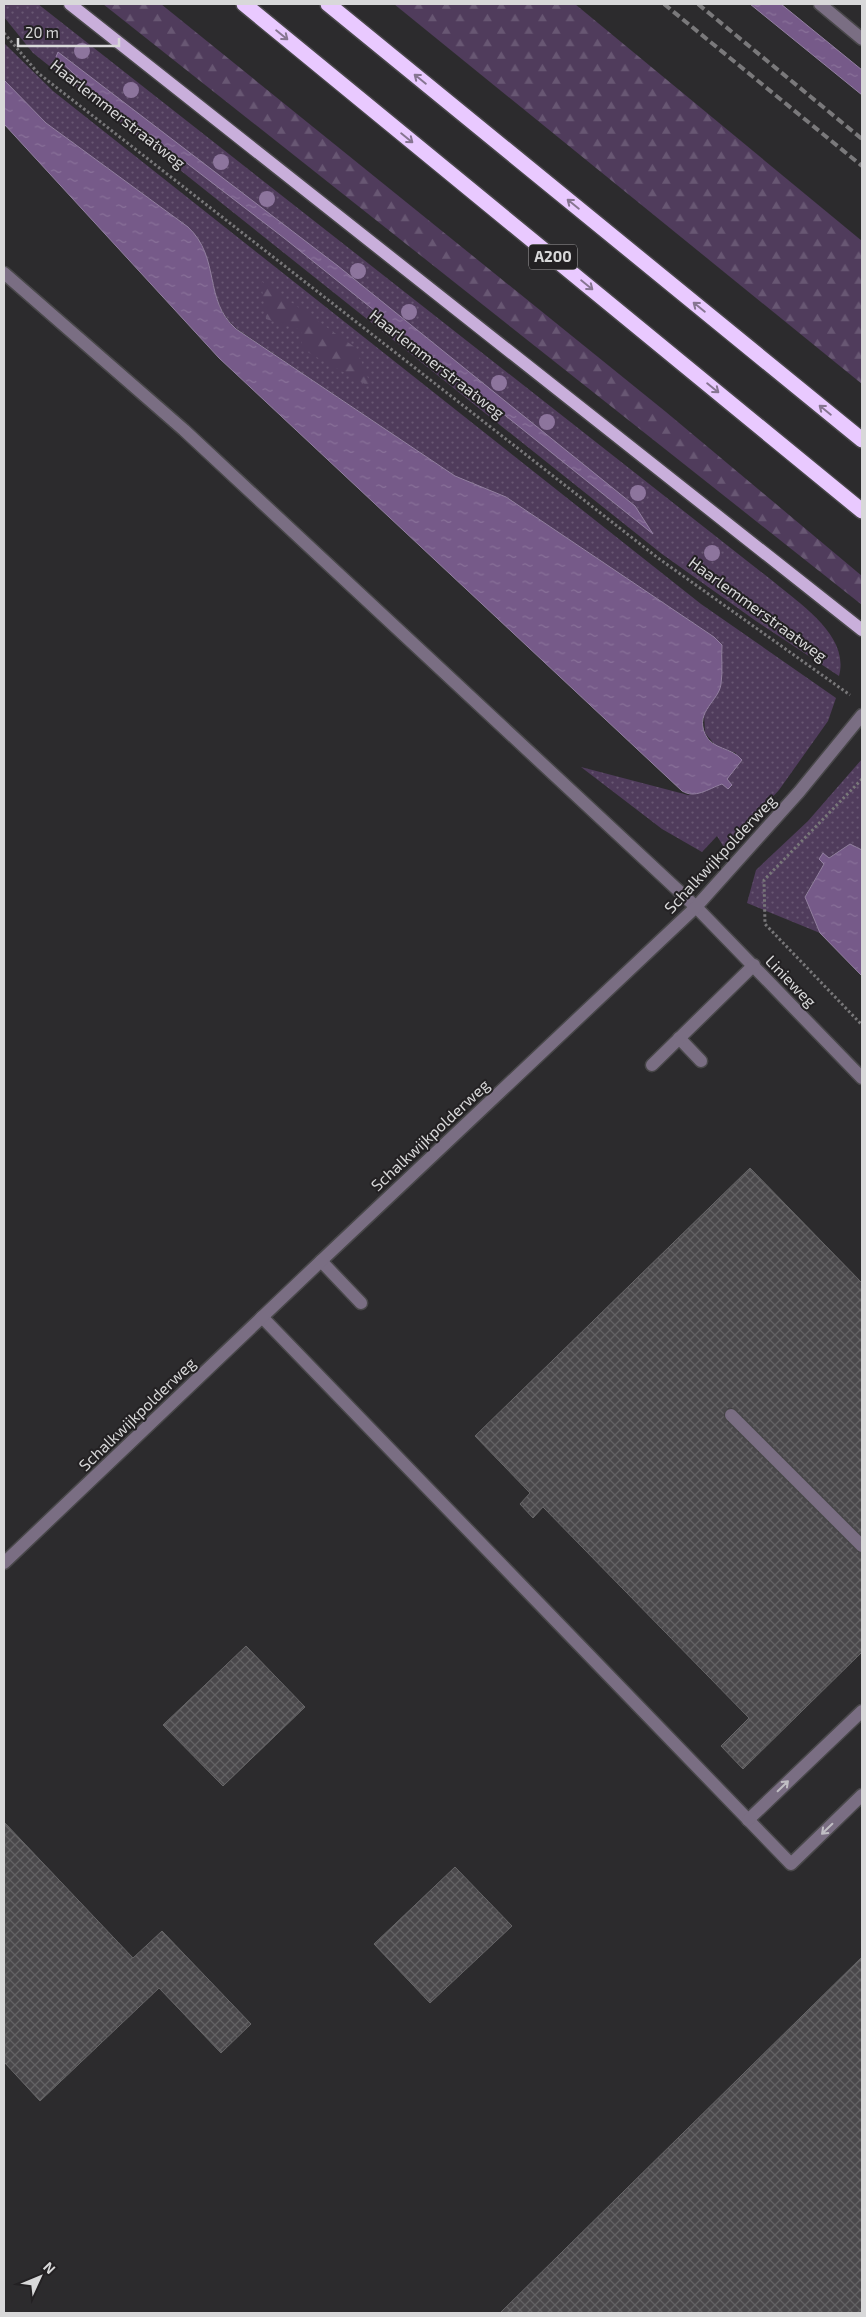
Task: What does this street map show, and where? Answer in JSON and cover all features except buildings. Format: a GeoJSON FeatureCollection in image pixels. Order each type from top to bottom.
{"type":"FeatureCollection","features":[{"type":"Feature","properties":{"kind":"highway","name":"A200"},"geometry":{"type":"LineString","coordinates":[[244,4],[862,511]]}},
{"type":"Feature","properties":{"kind":"highway"},"geometry":{"type":"LineString","coordinates":[[328,4],[862,440]]}},
{"type":"Feature","properties":{"kind":"main road"},"geometry":{"type":"LineString","coordinates":[[70,4],[862,630]]}},
{"type":"Feature","properties":{"kind":"street"},"geometry":{"type":"LineString","coordinates":[[820,4],[862,39]]}},
{"type":"Feature","properties":{"kind":"street","name":"Linieweg"},"geometry":{"type":"LineString","coordinates":[[4,273],[192,437],[696,907],[862,1078]]}},
{"type":"Feature","properties":{"kind":"street","name":"Schalkwijkpolderweg"},"geometry":{"type":"LineString","coordinates":[[4,1563],[696,907],[799,792],[862,715]]}},
{"type":"Feature","properties":{"kind":"street"},"geometry":{"type":"LineString","coordinates":[[652,1065],[754,965]]}},
{"type":"Feature","properties":{"kind":"street"},"geometry":{"type":"LineString","coordinates":[[679,1038],[701,1061]]}},
{"type":"Feature","properties":{"kind":"street"},"geometry":{"type":"LineString","coordinates":[[321,1261],[361,1303]]}},
{"type":"Feature","properties":{"kind":"street"},"geometry":{"type":"LineString","coordinates":[[262,1317],[791,1864],[862,1795]]}},
{"type":"Feature","properties":{"kind":"street"},"geometry":{"type":"LineString","coordinates":[[732,1414],[862,1546]]}},
{"type":"Feature","properties":{"kind":"street"},"geometry":{"type":"LineString","coordinates":[[748,1820],[862,1711]]}},
{"type":"Feature","properties":{"kind":"path","name":"Haarlemmerstraatweg"},"geometry":{"type":"LineString","coordinates":[[4,34],[38,73],[658,558],[854,699]]}},
{"type":"Feature","properties":{"kind":"path"},"geometry":{"type":"LineString","coordinates":[[862,779],[764,880],[765,924],[862,1025]]}},
{"type":"Feature","properties":{"kind":"green space"},"geometry":{"type":"Polygon","coordinates":[[[4,4],[38,4],[774,582],[809,611],[830,635],[837,648],[840,661],[839,676],[756,621],[662,554],[33,53],[4,17],[4,4]]]}},
{"type":"Feature","properties":{"kind":"green space"},"geometry":{"type":"Polygon","coordinates":[[[103,4],[161,4],[666,412],[862,576],[862,605],[103,4]]]}},
{"type":"Feature","properties":{"kind":"green space"},"geometry":{"type":"Polygon","coordinates":[[[394,4],[575,4],[862,241],[862,384],[394,4]]]}},
{"type":"Feature","properties":{"kind":"green space"},"geometry":{"type":"Polygon","coordinates":[[[4,43],[53,91],[701,604],[836,698],[828,721],[779,790],[725,849],[717,836],[702,852],[662,829],[581,767],[688,795],[722,784],[728,789],[732,786],[727,779],[736,753],[716,746],[705,733],[704,713],[721,686],[722,645],[714,637],[506,497],[455,476],[237,329],[226,318],[220,305],[205,252],[198,239],[188,227],[46,123],[9,86],[4,80],[4,43]]]}},
{"type":"Feature","properties":{"kind":"green space"},"geometry":{"type":"Polygon","coordinates":[[[261,281],[356,348],[372,388],[302,349],[301,330],[266,319],[261,281]]]}},
{"type":"Feature","properties":{"kind":"green space"},"geometry":{"type":"Polygon","coordinates":[[[862,759],[862,850],[850,844],[828,858],[823,853],[824,864],[805,896],[820,933],[747,903],[756,870],[808,821],[862,759]]]}},
{"type":"Feature","properties":{"kind":"water"},"geometry":{"type":"Polygon","coordinates":[[[750,4],[781,4],[862,70],[862,95],[750,4]]]}},
{"type":"Feature","properties":{"kind":"water"},"geometry":{"type":"Polygon","coordinates":[[[58,52],[338,266],[635,506],[653,534],[284,238],[89,88],[56,57],[58,52]]]}},
{"type":"Feature","properties":{"kind":"water"},"geometry":{"type":"Polygon","coordinates":[[[4,80],[46,123],[188,227],[198,239],[205,252],[219,305],[226,318],[236,329],[455,476],[506,497],[714,637],[722,645],[721,684],[705,713],[703,726],[705,734],[712,743],[733,753],[742,760],[727,779],[732,785],[728,789],[722,784],[697,794],[682,791],[219,358],[4,124],[4,80]]]}},
{"type":"Feature","properties":{"kind":"water"},"geometry":{"type":"Polygon","coordinates":[[[850,844],[862,850],[862,976],[820,933],[805,897],[824,864],[819,859],[823,853],[829,858],[850,844]]]}},
{"type":"Feature","properties":{"kind":"railway"},"geometry":{"type":"LineString","coordinates":[[664,4],[862,166]]}},
{"type":"Feature","properties":{"kind":"railway"},"geometry":{"type":"LineString","coordinates":[[698,4],[862,139]]}}]}
